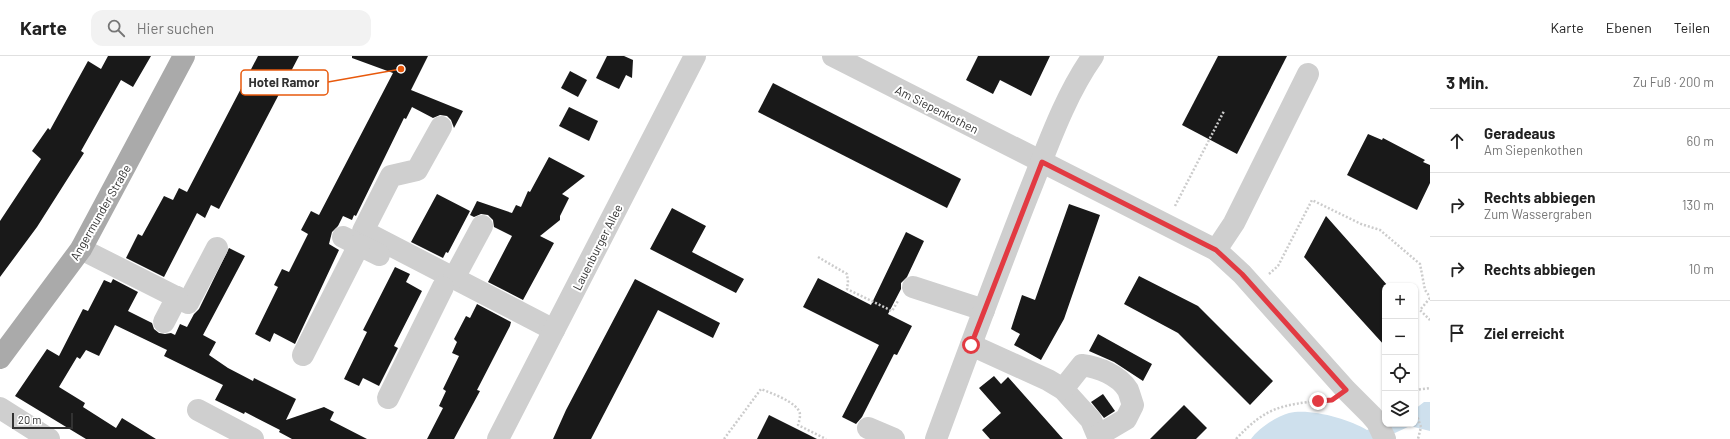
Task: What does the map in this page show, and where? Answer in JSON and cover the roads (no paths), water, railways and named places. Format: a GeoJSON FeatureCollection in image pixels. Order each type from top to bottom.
{"type":"FeatureCollection","features":[{"type":"Feature","properties":{"kind":"main road","name":"Angermunder Straße"},"geometry":{"type":"LineString","coordinates":[[0,358],[81,248],[184,56]]}},
{"type":"Feature","properties":{"kind":"street","name":"Am Siepenkothen"},"geometry":{"type":"LineString","coordinates":[[832,56],[1216,250],[1254,288],[1381,430]]}},
{"type":"Feature","properties":{"kind":"street"},"geometry":{"type":"LineString","coordinates":[[936,439],[984,310],[1063,111],[1082,73],[1094,56]]}},
{"type":"Feature","properties":{"kind":"street","name":"Lauenburger Allee"},"geometry":{"type":"LineString","coordinates":[[498,439],[551,336],[687,59]]}},
{"type":"Feature","properties":{"kind":"street"},"geometry":{"type":"LineString","coordinates":[[1216,250],[1234,223],[1308,74]]}},
{"type":"Feature","properties":{"kind":"street"},"geometry":{"type":"LineString","coordinates":[[441,127],[417,170],[391,176],[363,231],[448,283]]}},
{"type":"Feature","properties":{"kind":"street"},"geometry":{"type":"LineString","coordinates":[[388,398],[448,283],[482,226]]}},
{"type":"Feature","properties":{"kind":"street"},"geometry":{"type":"LineString","coordinates":[[303,355],[351,241],[448,283],[551,336]]}},
{"type":"Feature","properties":{"kind":"street"},"geometry":{"type":"LineString","coordinates":[[81,248],[188,302],[217,248]]}},
{"type":"Feature","properties":{"kind":"street"},"geometry":{"type":"LineString","coordinates":[[913,287],[984,310]]}},
{"type":"Feature","properties":{"kind":"street"},"geometry":{"type":"LineString","coordinates":[[164,322],[177,297]]}},
{"type":"Feature","properties":{"kind":"street"},"geometry":{"type":"LineString","coordinates":[[971,345],[1048,380],[1063,389],[1091,420],[1099,437],[1126,419],[1133,405],[1127,389],[1114,377],[1096,367],[1082,365],[1063,389]]}},
{"type":"Feature","properties":{"kind":"street"},"geometry":{"type":"LineString","coordinates":[[0,408],[49,439]]}},
{"type":"Feature","properties":{"kind":"street"},"geometry":{"type":"LineString","coordinates":[[198,410],[253,439]]}},
{"type":"Feature","properties":{"kind":"street"},"geometry":{"type":"LineString","coordinates":[[868,428],[894,439]]}},
{"type":"Feature","properties":{"kind":"water"},"geometry":{"type":"Polygon","coordinates":[[[1424,402],[1430,402],[1430,431],[1414,427],[1418,427],[1418,407],[1424,402]]]}},
{"type":"Feature","properties":{"kind":"water"},"geometry":{"type":"Polygon","coordinates":[[[1298,412],[1318,413],[1340,418],[1367,430],[1382,425],[1382,427],[1408,427],[1382,439],[1251,439],[1258,431],[1274,420],[1289,413],[1298,412]]]}},
{"type":"Feature","properties":{"kind":"place","name":"Hotel Ramor"},"geometry":{"type":"Point","coordinates":[401,69]}}]}
